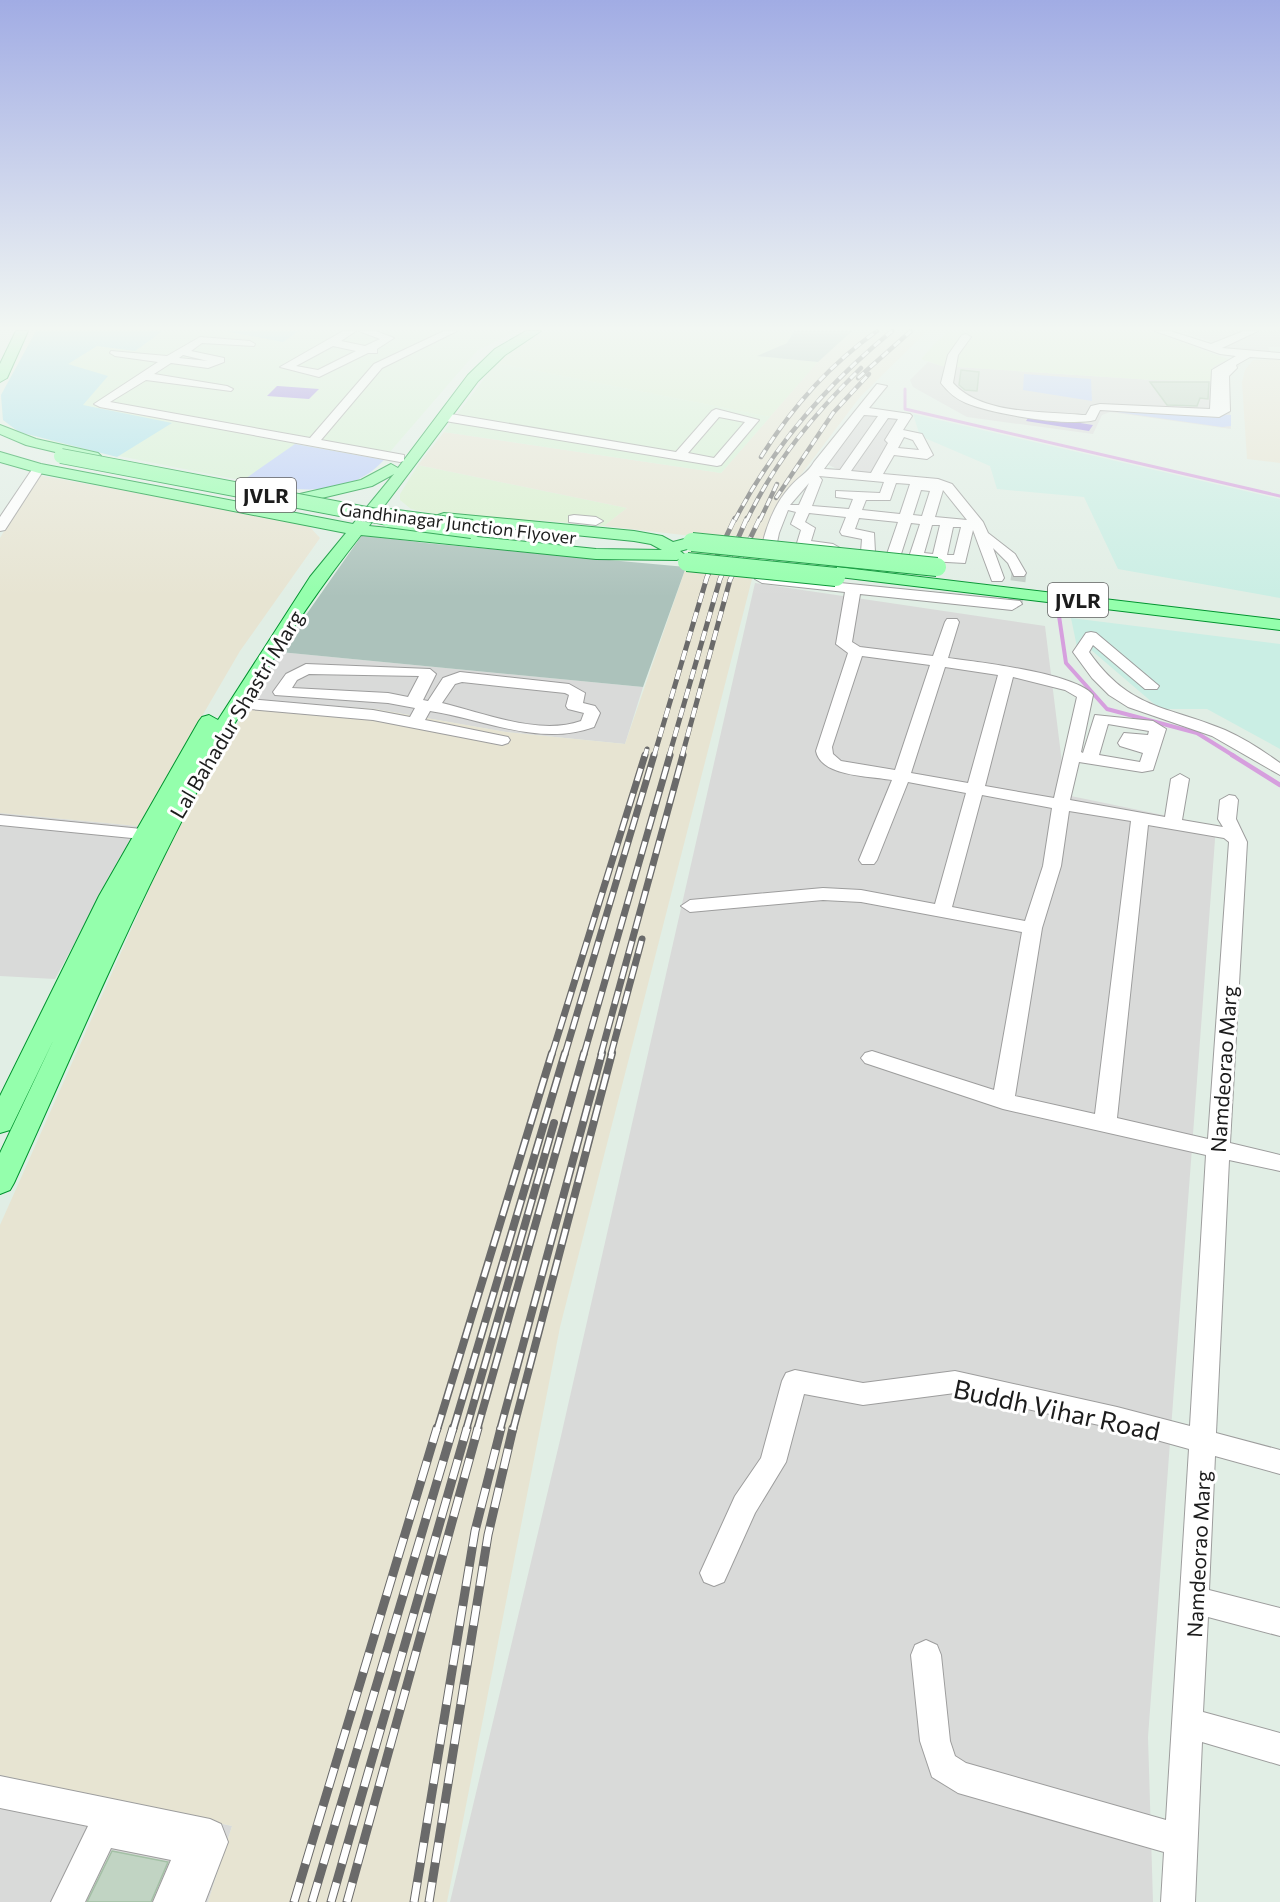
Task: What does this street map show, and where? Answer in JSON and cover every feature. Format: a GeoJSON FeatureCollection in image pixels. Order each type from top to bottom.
{"type":"FeatureCollection","features":[{"type":"Feature","properties":{"kind":"main road","name":"Lal Bahadur Shastri Marg"},"geometry":{"type":"LineString","coordinates":[[367,508],[396,463],[430,420]]}},
{"type":"Feature","properties":{"kind":"main road","name":"Lal Bahadur Shastri Marg"},"geometry":{"type":"LineString","coordinates":[[0,1123],[70,1006],[155,836],[184,761],[236,677],[367,508],[443,420]]}},
{"type":"Feature","properties":{"kind":"main road"},"geometry":{"type":"LineString","coordinates":[[0,429],[31,442],[126,462],[149,475],[284,502],[336,511],[367,508],[450,519],[634,536],[656,540],[669,551]]}},
{"type":"Feature","properties":{"kind":"main road","name":"Gandhinagar Junction Flyover"},"geometry":{"type":"LineString","coordinates":[[0,438],[51,462]]}},
{"type":"Feature","properties":{"kind":"main road","name":"Gandhinagar Junction Flyover"},"geometry":{"type":"LineString","coordinates":[[0,447],[51,462],[385,526],[669,551]]}},
{"type":"Feature","properties":{"kind":"main road"},"geometry":{"type":"LineString","coordinates":[[0,457],[51,462],[351,529],[596,554],[628,556],[669,551],[690,553]]}},
{"type":"Feature","properties":{"kind":"main road"},"geometry":{"type":"LineString","coordinates":[[284,502],[366,483],[396,463]]}},
{"type":"Feature","properties":{"kind":"main road","name":"JVLR"},"geometry":{"type":"LineString","coordinates":[[690,553],[842,580],[876,576],[1280,625]]}},
{"type":"Feature","properties":{"kind":"main road","name":"JVLR"},"geometry":{"type":"LineString","coordinates":[[690,553],[937,567],[978,578],[997,578],[1280,612]]}},
{"type":"Feature","properties":{"kind":"main road","name":"Lal Bahadur Shastri Marg"},"geometry":{"type":"LineString","coordinates":[[155,836],[238,703],[312,577]]}},
{"type":"Feature","properties":{"kind":"main road","name":"Lal Bahadur Shastri Marg"},"geometry":{"type":"LineString","coordinates":[[0,1183],[70,1006]]}},
{"type":"Feature","properties":{"kind":"street"},"geometry":{"type":"LineString","coordinates":[[181,420],[313,442],[396,463]]}},
{"type":"Feature","properties":{"kind":"street"},"geometry":{"type":"LineString","coordinates":[[313,442],[332,420]]}},
{"type":"Feature","properties":{"kind":"street"},"geometry":{"type":"LineString","coordinates":[[462,420],[717,462],[752,420]]}},
{"type":"Feature","properties":{"kind":"street"},"geometry":{"type":"LineString","coordinates":[[679,456],[710,420]]}},
{"type":"Feature","properties":{"kind":"street"},"geometry":{"type":"LineString","coordinates":[[854,420],[814,473],[816,480],[798,524],[808,528],[804,543],[916,557],[937,567],[960,560],[977,528]]}},
{"type":"Feature","properties":{"kind":"street"},"geometry":{"type":"LineString","coordinates":[[845,476],[881,420]]}},
{"type":"Feature","properties":{"kind":"street"},"geometry":{"type":"LineString","coordinates":[[872,476],[904,420]]}},
{"type":"Feature","properties":{"kind":"street"},"geometry":{"type":"LineString","coordinates":[[698,434],[736,440]]}},
{"type":"Feature","properties":{"kind":"street"},"geometry":{"type":"LineString","coordinates":[[872,476],[900,434],[918,437],[929,458],[890,451]]}},
{"type":"Feature","properties":{"kind":"street"},"geometry":{"type":"LineString","coordinates":[[0,527],[51,462]]}},
{"type":"Feature","properties":{"kind":"street"},"geometry":{"type":"LineString","coordinates":[[916,557],[937,488],[814,473],[804,478],[783,507],[769,542],[762,579],[842,580],[1011,606],[1016,604]]}},
{"type":"Feature","properties":{"kind":"street"},"geometry":{"type":"LineString","coordinates":[[845,476],[872,476],[938,483],[947,487],[977,528],[997,578]]}},
{"type":"Feature","properties":{"kind":"street"},"geometry":{"type":"LineString","coordinates":[[887,517],[893,483]]}},
{"type":"Feature","properties":{"kind":"street"},"geometry":{"type":"LineString","coordinates":[[894,554],[916,485]]}},
{"type":"Feature","properties":{"kind":"street"},"geometry":{"type":"LineString","coordinates":[[841,494],[889,498]]}},
{"type":"Feature","properties":{"kind":"street"},"geometry":{"type":"LineString","coordinates":[[861,496],[847,532],[869,536],[867,552]]}},
{"type":"Feature","properties":{"kind":"street"},"geometry":{"type":"LineString","coordinates":[[783,507],[947,522],[977,528],[1018,566],[1019,573]]}},
{"type":"Feature","properties":{"kind":"street"},"geometry":{"type":"LineString","coordinates":[[574,519],[596,521]]}},
{"type":"Feature","properties":{"kind":"street"},"geometry":{"type":"LineString","coordinates":[[937,567],[947,522]]}},
{"type":"Feature","properties":{"kind":"street"},"geometry":{"type":"LineString","coordinates":[[842,580],[844,644],[856,651],[1007,672],[1078,688],[1085,695],[1061,804],[1052,866],[1032,928],[1003,1101]]}},
{"type":"Feature","properties":{"kind":"street"},"geometry":{"type":"LineString","coordinates":[[868,860],[902,776],[951,622]]}},
{"type":"Feature","properties":{"kind":"street"},"geometry":{"type":"LineString","coordinates":[[1151,686],[1091,636],[1081,652],[1092,671],[1128,702],[1138,708],[1241,744],[1280,770]]}},
{"type":"Feature","properties":{"kind":"street"},"geometry":{"type":"LineString","coordinates":[[856,651],[823,754],[827,760],[837,765],[1233,835]]}},
{"type":"Feature","properties":{"kind":"street"},"geometry":{"type":"LineString","coordinates":[[416,723],[424,704],[428,674],[424,672],[306,669],[291,677],[281,692],[424,704],[486,720],[566,730],[576,730],[588,724],[592,713],[589,709],[574,706],[577,693],[569,689],[467,677],[449,681],[424,704]]}},
{"type":"Feature","properties":{"kind":"street"},"geometry":{"type":"LineString","coordinates":[[942,911],[1007,672]]}},
{"type":"Feature","properties":{"kind":"street"},"geometry":{"type":"LineString","coordinates":[[238,703],[373,715],[502,740]]}},
{"type":"Feature","properties":{"kind":"street"},"geometry":{"type":"LineString","coordinates":[[1073,756],[1090,759],[1142,767],[1147,766],[1158,729],[1153,726],[1101,718],[1090,759]]}},
{"type":"Feature","properties":{"kind":"street"},"geometry":{"type":"LineString","coordinates":[[1172,824],[1180,779]]}},
{"type":"Feature","properties":{"kind":"street","name":"Namdeorao Marg"},"geometry":{"type":"LineString","coordinates":[[1178,1902],[1196,1600],[1218,1149],[1239,842],[1233,835],[1232,826],[1227,819],[1229,800]]}},
{"type":"Feature","properties":{"kind":"street"},"geometry":{"type":"LineString","coordinates":[[1105,1124],[1140,818]]}},
{"type":"Feature","properties":{"kind":"street"},"geometry":{"type":"LineString","coordinates":[[0,820],[155,836]]}},
{"type":"Feature","properties":{"kind":"street"},"geometry":{"type":"LineString","coordinates":[[690,906],[823,894],[861,896],[1032,928]]}},
{"type":"Feature","properties":{"kind":"street"},"geometry":{"type":"LineString","coordinates":[[872,1058],[1003,1101],[1280,1163]]}},
{"type":"Feature","properties":{"kind":"street","name":"Buddh Vihar Road"},"geometry":{"type":"LineString","coordinates":[[714,1573],[745,1505],[773,1462],[795,1381],[863,1394],[955,1382],[1117,1418],[1280,1462]]}},
{"type":"Feature","properties":{"kind":"street"},"geometry":{"type":"LineString","coordinates":[[1196,1600],[1280,1622]]}},
{"type":"Feature","properties":{"kind":"street"},"geometry":{"type":"LineString","coordinates":[[926,1655],[935,1741],[943,1766],[958,1777],[1182,1840]]}},
{"type":"Feature","properties":{"kind":"street"},"geometry":{"type":"LineString","coordinates":[[1189,1723],[1280,1749]]}},
{"type":"Feature","properties":{"kind":"street"},"geometry":{"type":"LineString","coordinates":[[0,1792],[210,1835],[212,1842],[188,1902]]}},
{"type":"Feature","properties":{"kind":"street"},"geometry":{"type":"LineString","coordinates":[[68,1902],[100,1836],[111,1832],[186,1846],[189,1849],[188,1858],[170,1902]]}},
{"type":"Feature","properties":{"kind":"shaded area"},"geometry":{"type":"Polygon","coordinates":[[[3,420],[418,420],[376,468],[354,481],[285,489],[54,443],[3,420]]]}},
{"type":"Feature","properties":{"kind":"shaded area"},"geometry":{"type":"Polygon","coordinates":[[[3,420],[156,420],[172,423],[117,457],[19,432],[3,420]]]}},
{"type":"Feature","properties":{"kind":"shaded area"},"geometry":{"type":"Polygon","coordinates":[[[453,420],[768,420],[721,473],[444,432],[453,420]]]}},
{"type":"Feature","properties":{"kind":"shaded area"},"geometry":{"type":"Polygon","coordinates":[[[768,420],[843,420],[781,501],[761,544],[560,1327],[447,1902],[208,1902],[232,1826],[0,1775],[0,1225],[179,822],[252,701],[375,709],[506,732],[625,744],[686,567],[692,536],[604,526],[627,508],[418,465],[444,432],[721,473],[768,420]]]}},
{"type":"Feature","properties":{"kind":"shaded area"},"geometry":{"type":"Polygon","coordinates":[[[860,420],[906,420],[874,474],[839,470],[827,464],[860,420]]]}},
{"type":"Feature","properties":{"kind":"shaded area"},"geometry":{"type":"Polygon","coordinates":[[[915,420],[938,420],[1280,499],[1280,598],[1118,569],[1084,497],[997,489],[990,466],[920,436],[915,420]]]}},
{"type":"Feature","properties":{"kind":"shaded area"},"geometry":{"type":"Polygon","coordinates":[[[987,420],[1100,420],[1093,434],[987,420]]]}},
{"type":"Feature","properties":{"kind":"shaded area"},"geometry":{"type":"Polygon","coordinates":[[[1060,420],[1093,425],[1089,431],[1026,421],[1060,420]]]}},
{"type":"Feature","properties":{"kind":"shaded area"},"geometry":{"type":"Polygon","coordinates":[[[1165,420],[1230,420],[1231,429],[1165,420]]]}},
{"type":"Feature","properties":{"kind":"shaded area"},"geometry":{"type":"Polygon","coordinates":[[[1171,420],[1231,420],[1231,426],[1222,427],[1171,420]]]}},
{"type":"Feature","properties":{"kind":"shaded area"},"geometry":{"type":"Polygon","coordinates":[[[1244,420],[1280,420],[1280,463],[1247,459],[1244,420]]]}},
{"type":"Feature","properties":{"kind":"shaded area"},"geometry":{"type":"Polygon","coordinates":[[[295,444],[384,460],[369,473],[353,482],[335,487],[298,489],[242,481],[295,444]]]}},
{"type":"Feature","properties":{"kind":"shaded area"},"geometry":{"type":"Polygon","coordinates":[[[418,465],[627,508],[604,526],[535,520],[533,524],[439,515],[411,509],[400,500],[400,494],[418,465]]]}},
{"type":"Feature","properties":{"kind":"shaded area"},"geometry":{"type":"Polygon","coordinates":[[[37,475],[306,523],[320,538],[240,651],[138,826],[0,813],[0,538],[37,475]]]}},
{"type":"Feature","properties":{"kind":"shaded area"},"geometry":{"type":"Polygon","coordinates":[[[362,535],[686,567],[643,687],[280,652],[362,535]]]}},
{"type":"Feature","properties":{"kind":"shaded area"},"geometry":{"type":"Polygon","coordinates":[[[755,583],[1045,626],[1066,795],[1216,826],[1148,1737],[1153,1902],[450,1902],[561,1436],[755,583]]]}},
{"type":"Feature","properties":{"kind":"shaded area"},"geometry":{"type":"Polygon","coordinates":[[[1071,618],[1280,644],[1280,749],[1207,709],[1160,709],[1090,649],[1077,647],[1071,618]]]}},
{"type":"Feature","properties":{"kind":"shaded area"},"geometry":{"type":"Polygon","coordinates":[[[280,652],[643,687],[625,744],[506,732],[375,709],[252,701],[280,652]]]}},
{"type":"Feature","properties":{"kind":"shaded area"},"geometry":{"type":"Polygon","coordinates":[[[0,813],[138,826],[55,979],[0,976],[0,813]]]}},
{"type":"Feature","properties":{"kind":"shaded area"},"geometry":{"type":"Polygon","coordinates":[[[0,1775],[232,1826],[208,1902],[0,1902],[0,1775]]]}},
{"type":"Feature","properties":{"kind":"building"},"geometry":{"type":"Polygon","coordinates":[[[112,1851],[168,1862],[151,1902],[87,1902],[112,1851]]]}},
{"type":"Feature","properties":{"kind":"waterway"},"geometry":{"type":"LineString","coordinates":[[951,420],[1280,496]]}},
{"type":"Feature","properties":{"kind":"waterway"},"geometry":{"type":"LineString","coordinates":[[1059,616],[1066,663],[1107,709],[1197,733],[1234,756]]}},
{"type":"Feature","properties":{"kind":"waterway"},"geometry":{"type":"LineString","coordinates":[[1232,755],[1280,785]]}},
{"type":"Feature","properties":{"kind":"tunnel"},"geometry":{"type":"LineString","coordinates":[[1015,604],[1019,573]]}},
{"type":"Feature","properties":{"kind":"railway"},"geometry":{"type":"LineString","coordinates":[[761,457],[786,420]]}},
{"type":"Feature","properties":{"kind":"railway"},"geometry":{"type":"LineString","coordinates":[[735,520],[767,466],[802,420]]}},
{"type":"Feature","properties":{"kind":"railway"},"geometry":{"type":"LineString","coordinates":[[747,520],[783,458],[812,420]]}},
{"type":"Feature","properties":{"kind":"railway"},"geometry":{"type":"LineString","coordinates":[[776,498],[828,420]]}},
{"type":"Feature","properties":{"kind":"railway"},"geometry":{"type":"LineString","coordinates":[[760,520],[777,484]]}},
{"type":"Feature","properties":{"kind":"railway"},"geometry":{"type":"LineString","coordinates":[[654,756],[707,577],[735,518]]}},
{"type":"Feature","properties":{"kind":"railway"},"geometry":{"type":"LineString","coordinates":[[669,756],[720,579],[747,518]]}},
{"type":"Feature","properties":{"kind":"railway"},"geometry":{"type":"LineString","coordinates":[[682,756],[730,580],[760,518]]}},
{"type":"Feature","properties":{"kind":"railway"},"geometry":{"type":"LineString","coordinates":[[645,756],[647,749]]}},
{"type":"Feature","properties":{"kind":"railway"},"geometry":{"type":"LineString","coordinates":[[552,1054],[645,755]]}},
{"type":"Feature","properties":{"kind":"railway"},"geometry":{"type":"LineString","coordinates":[[565,1054],[654,755]]}},
{"type":"Feature","properties":{"kind":"railway"},"geometry":{"type":"LineString","coordinates":[[584,1054],[670,755]]}},
{"type":"Feature","properties":{"kind":"railway"},"geometry":{"type":"LineString","coordinates":[[601,1054],[683,755]]}},
{"type":"Feature","properties":{"kind":"railway"},"geometry":{"type":"LineString","coordinates":[[611,1054],[642,939]]}},
{"type":"Feature","properties":{"kind":"railway"},"geometry":{"type":"LineString","coordinates":[[437,1430],[552,1053]]}},
{"type":"Feature","properties":{"kind":"railway"},"geometry":{"type":"LineString","coordinates":[[453,1430],[565,1053]]}},
{"type":"Feature","properties":{"kind":"railway"},"geometry":{"type":"LineString","coordinates":[[477,1430],[584,1053]]}},
{"type":"Feature","properties":{"kind":"railway"},"geometry":{"type":"LineString","coordinates":[[500,1430],[602,1053]]}},
{"type":"Feature","properties":{"kind":"railway"},"geometry":{"type":"LineString","coordinates":[[513,1430],[612,1053]]}},
{"type":"Feature","properties":{"kind":"railway"},"geometry":{"type":"LineString","coordinates":[[466,1430],[554,1123]]}},
{"type":"Feature","properties":{"kind":"railway"},"geometry":{"type":"LineString","coordinates":[[294,1902],[437,1428]]}},
{"type":"Feature","properties":{"kind":"railway"},"geometry":{"type":"LineString","coordinates":[[312,1902],[453,1428]]}},
{"type":"Feature","properties":{"kind":"railway"},"geometry":{"type":"LineString","coordinates":[[331,1902],[467,1428]]}},
{"type":"Feature","properties":{"kind":"railway"},"geometry":{"type":"LineString","coordinates":[[347,1902],[478,1428]]}},
{"type":"Feature","properties":{"kind":"railway"},"geometry":{"type":"LineString","coordinates":[[414,1902],[475,1531],[501,1428]]}},
{"type":"Feature","properties":{"kind":"railway"},"geometry":{"type":"LineString","coordinates":[[429,1902],[488,1535],[513,1428]]}}]}
